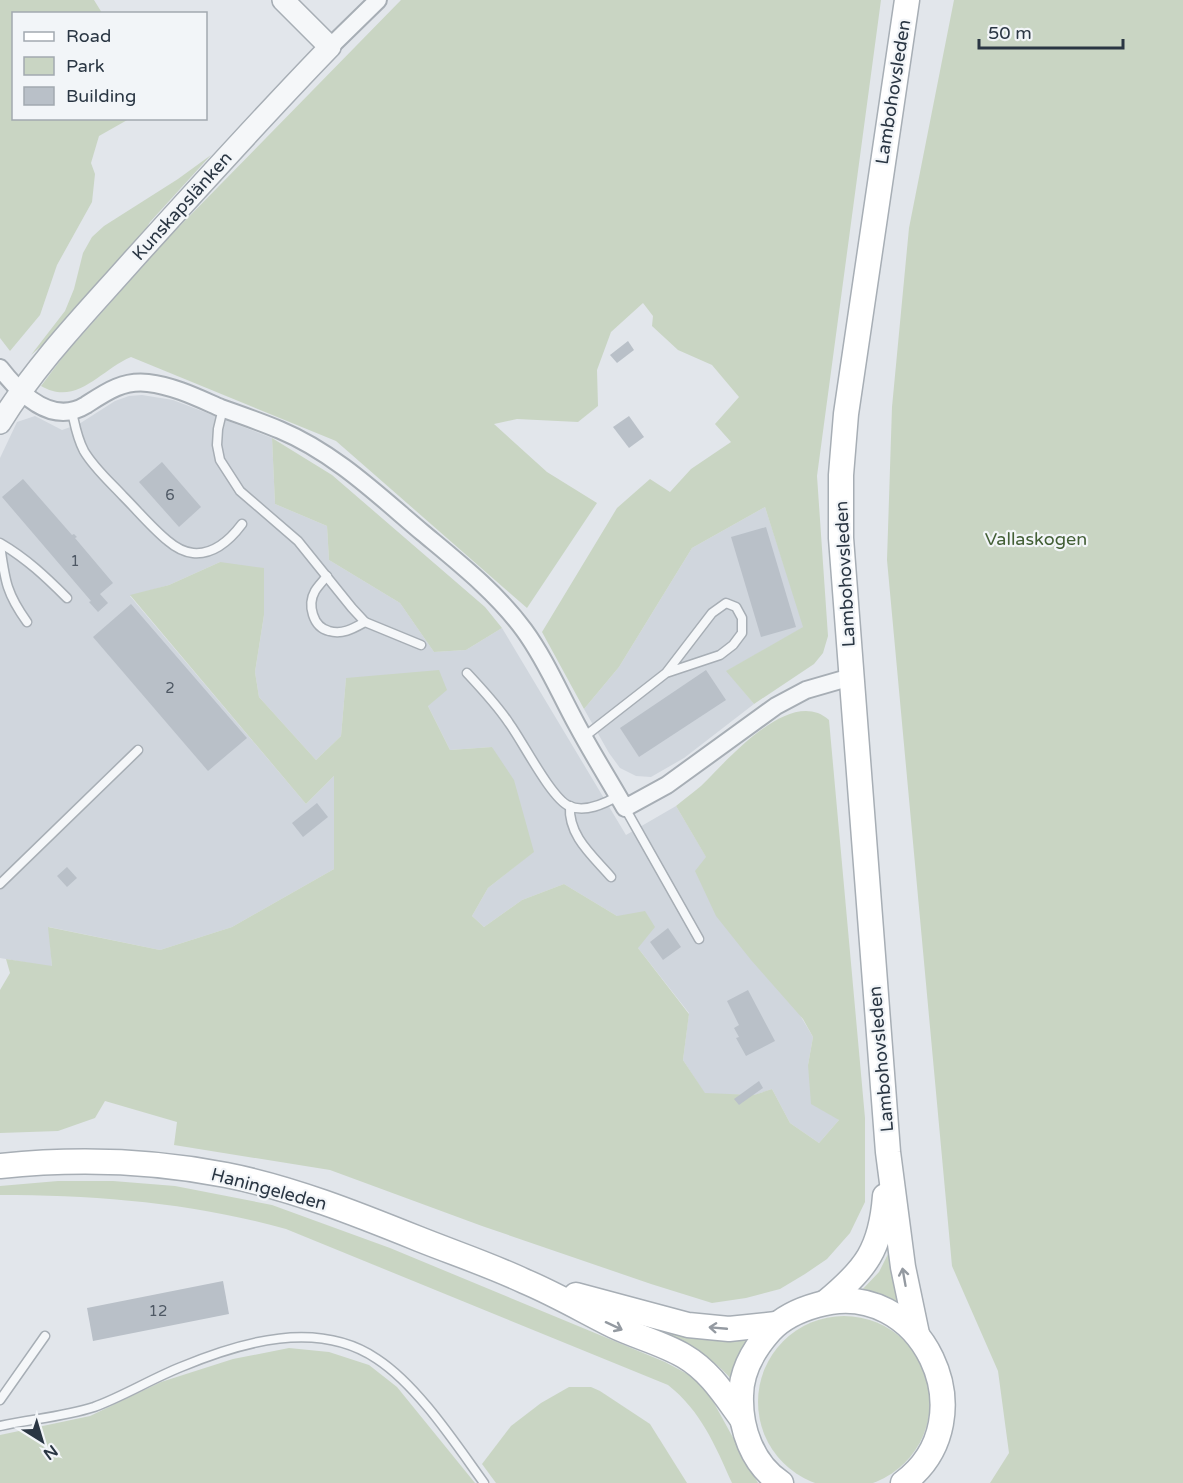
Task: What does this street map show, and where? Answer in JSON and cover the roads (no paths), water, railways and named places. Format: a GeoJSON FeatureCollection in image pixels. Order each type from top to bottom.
{"type":"FeatureCollection","features":[{"type":"Feature","properties":{"kind":"main road","name":"Lambohovsleden"},"geometry":{"type":"LineString","coordinates":[[907,0],[846,414],[841,475],[841,538],[888,1152],[903,1267],[917,1334]]}},
{"type":"Feature","properties":{"kind":"main road","name":"Lambohovsleden"},"geometry":{"type":"LineString","coordinates":[[826,1302],[851,1281],[867,1261],[875,1245],[885,1200],[888,1152]]}},
{"type":"Feature","properties":{"kind":"main road","name":"Haningeleden"},"geometry":{"type":"LineString","coordinates":[[0,1166],[44,1161],[143,1163],[227,1175],[357,1214],[525,1281],[615,1326],[685,1356],[707,1373],[742,1419]]}},
{"type":"Feature","properties":{"kind":"main road","name":"Haningeleden"},"geometry":{"type":"LineString","coordinates":[[525,1281],[688,1326],[729,1329],[776,1324]]}},
{"type":"Feature","properties":{"kind":"main road"},"geometry":{"type":"LineString","coordinates":[[779,1482],[760,1463],[752,1449],[742,1419],[740,1393],[746,1367],[759,1344],[776,1324],[800,1310],[826,1302],[851,1301],[876,1306],[898,1318],[917,1334],[932,1357],[941,1383],[943,1410],[937,1437],[924,1461],[903,1483]]}},
{"type":"Feature","properties":{"kind":"street"},"geometry":{"type":"LineString","coordinates":[[283,0],[330,47]]}},
{"type":"Feature","properties":{"kind":"street","name":"Kunskapslänken"},"geometry":{"type":"LineString","coordinates":[[0,423],[19,392],[59,344],[212,172],[330,47],[378,0]]}},
{"type":"Feature","properties":{"kind":"street"},"geometry":{"type":"LineString","coordinates":[[0,368],[19,392],[48,409],[58,412],[72,412],[116,386],[147,383],[163,386],[281,431],[321,452],[372,490],[499,600],[512,615],[537,649],[621,802],[667,785],[776,706],[807,690],[851,677]]}},
{"type":"Feature","properties":{"kind":"lane"},"geometry":{"type":"LineString","coordinates":[[223,408],[217,445],[220,460],[229,476],[253,504],[275,520],[297,541],[365,622],[421,645]]}},
{"type":"Feature","properties":{"kind":"lane"},"geometry":{"type":"LineString","coordinates":[[72,412],[77,436],[85,452],[98,469],[142,516],[175,546],[192,553],[206,552],[220,546],[233,536],[242,524]]}},
{"type":"Feature","properties":{"kind":"lane"},"geometry":{"type":"LineString","coordinates":[[0,544],[22,556],[41,571],[67,598]]}},
{"type":"Feature","properties":{"kind":"lane"},"geometry":{"type":"LineString","coordinates":[[0,544],[4,577],[12,600],[27,622]]}},
{"type":"Feature","properties":{"kind":"lane"},"geometry":{"type":"LineString","coordinates":[[327,576],[315,591],[311,603],[312,615],[318,623],[327,631],[339,632],[351,630],[365,622]]}},
{"type":"Feature","properties":{"kind":"lane"},"geometry":{"type":"LineString","coordinates":[[584,737],[666,674],[712,613],[726,603],[736,607],[742,618],[742,633],[733,645],[720,655],[666,674]]}},
{"type":"Feature","properties":{"kind":"lane"},"geometry":{"type":"LineString","coordinates":[[467,673],[509,723],[557,797],[570,807],[621,802],[699,939]]}},
{"type":"Feature","properties":{"kind":"lane"},"geometry":{"type":"LineString","coordinates":[[0,884],[138,750]]}},
{"type":"Feature","properties":{"kind":"lane"},"geometry":{"type":"LineString","coordinates":[[570,807],[569,818],[578,840],[611,877]]}},
{"type":"Feature","properties":{"kind":"lane"},"geometry":{"type":"LineString","coordinates":[[0,1400],[45,1336]]}},
{"type":"Feature","properties":{"kind":"lane"},"geometry":{"type":"LineString","coordinates":[[0,1426],[72,1414],[95,1406],[180,1367],[266,1340],[300,1338],[332,1340],[356,1347],[377,1359],[396,1374],[447,1434],[484,1483]]}},
{"type":"Feature","properties":{"kind":"park label","name":"Vallaskogen"},"geometry":{"type":"Point","coordinates":[1036,539]}}]}
